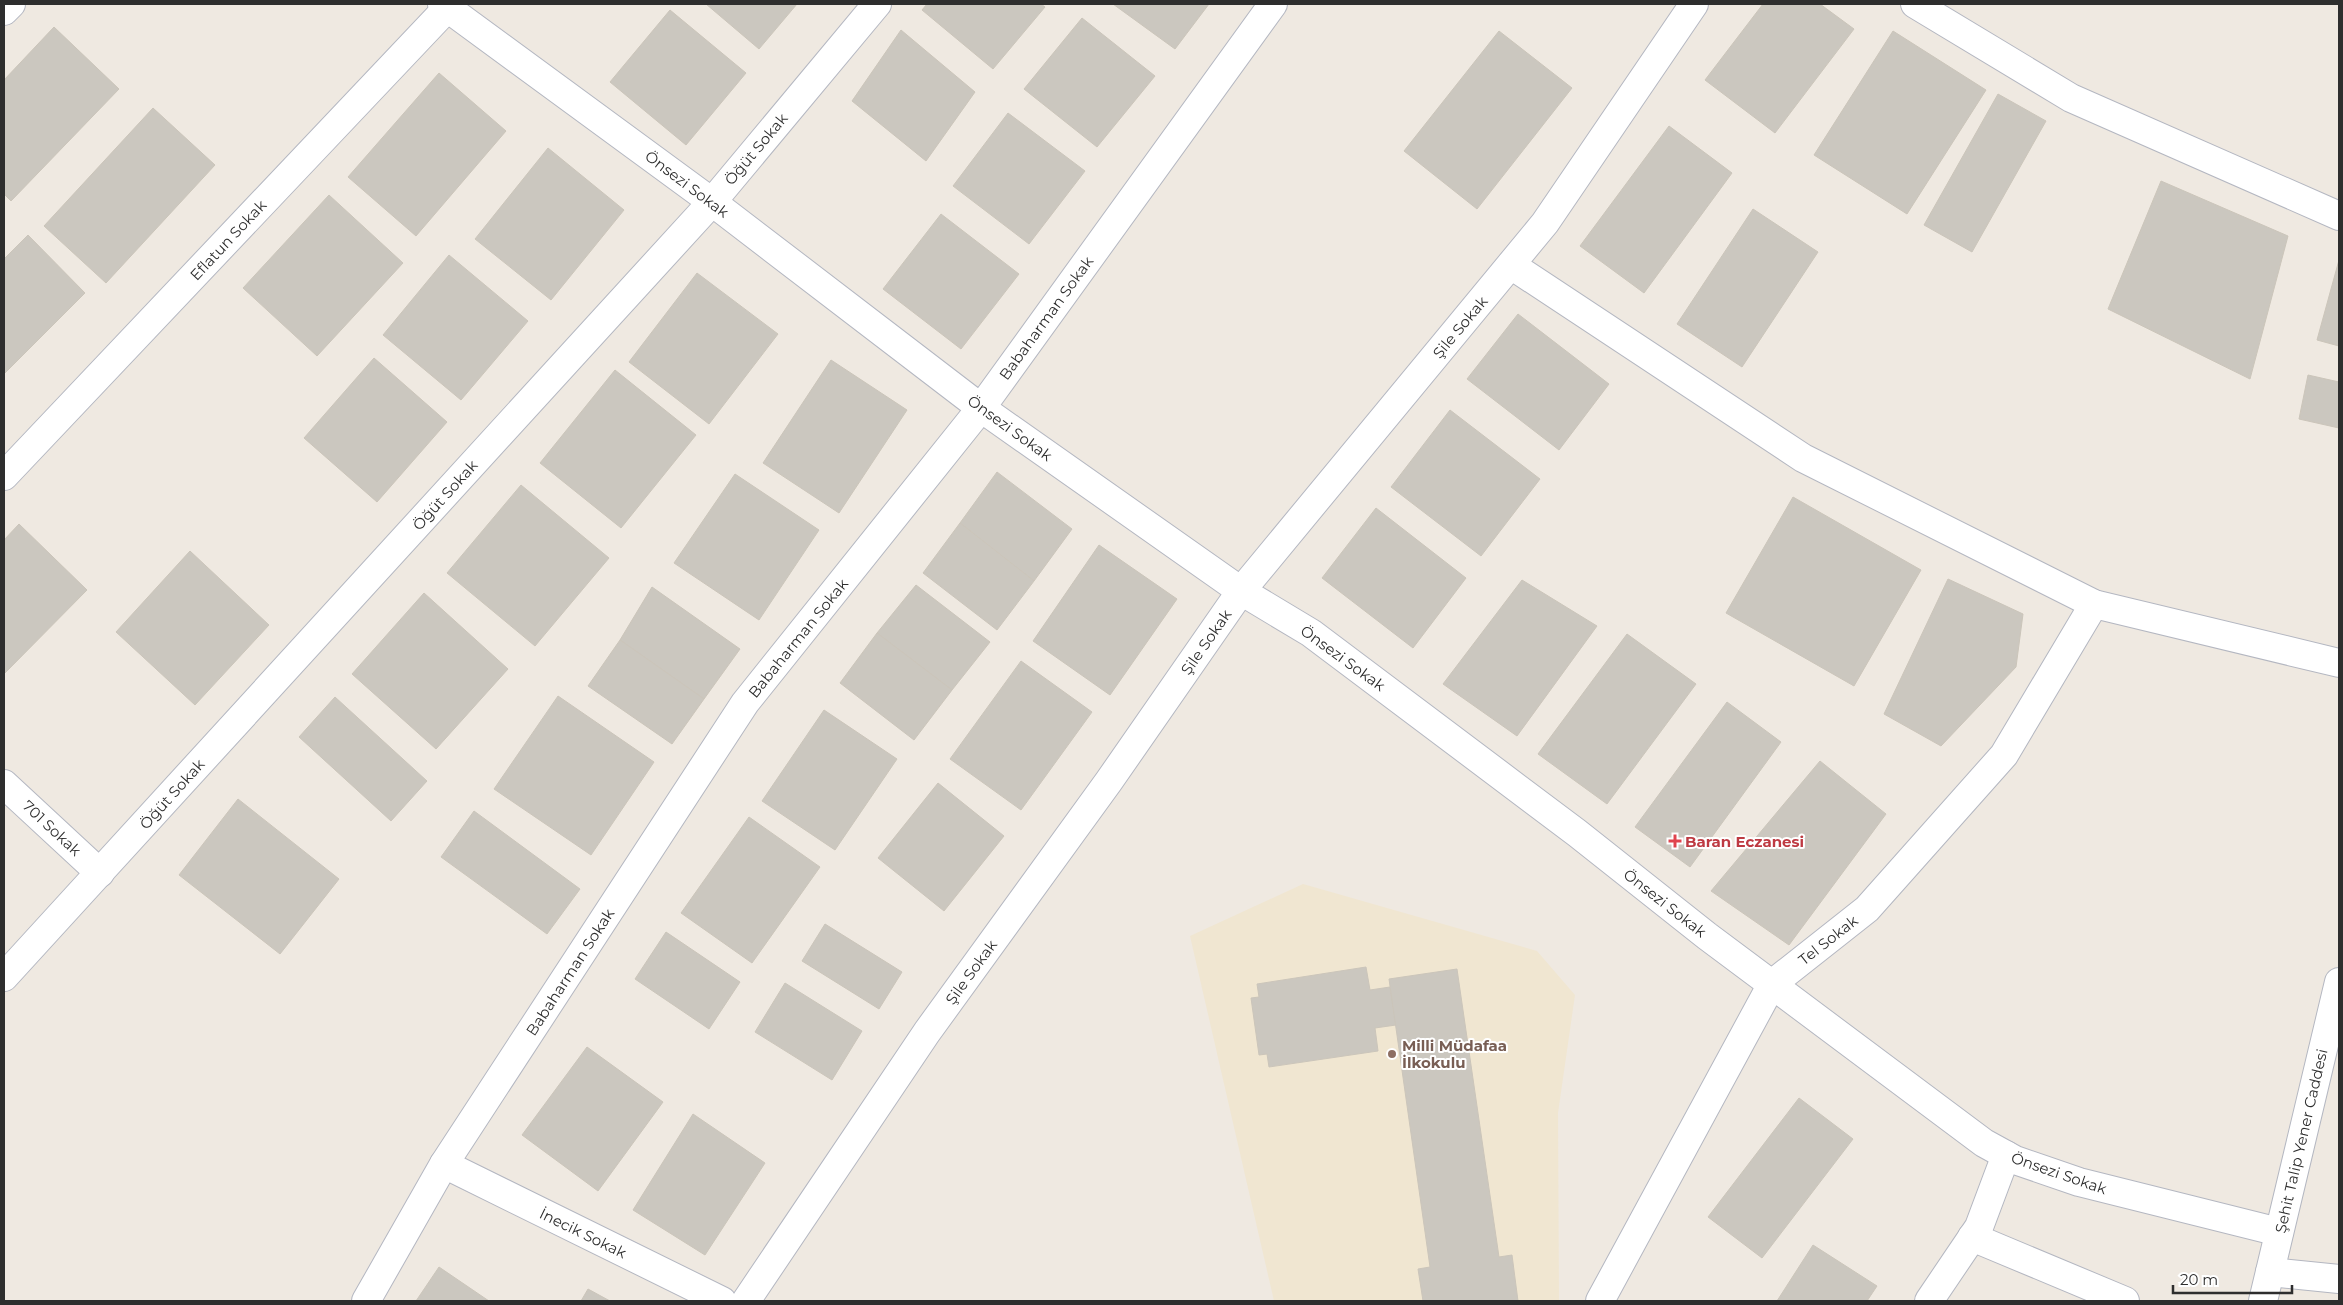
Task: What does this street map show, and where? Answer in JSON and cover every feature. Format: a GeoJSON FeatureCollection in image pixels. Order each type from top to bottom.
{"type":"FeatureCollection","features":[{"type":"Feature","properties":{"kind":"street"},"geometry":{"type":"LineString","coordinates":[[4,11],[11,4]]}},
{"type":"Feature","properties":{"kind":"street","name":"Öğüt Sokak"},"geometry":{"type":"LineString","coordinates":[[4,977],[712,202],[877,4]]}},
{"type":"Feature","properties":{"kind":"street","name":"Babaharman Sokak"},"geometry":{"type":"LineString","coordinates":[[366,1301],[444,1164],[746,703],[981,408],[1273,4]]}},
{"type":"Feature","properties":{"kind":"street","name":"Şile Sokak"},"geometry":{"type":"LineString","coordinates":[[746,1301],[927,1032],[1108,781],[1241,592],[1545,223],[1694,4]]}},
{"type":"Feature","properties":{"kind":"street"},"geometry":{"type":"LineString","coordinates":[[1915,4],[2071,98],[2339,216]]}},
{"type":"Feature","properties":{"kind":"street","name":"Önsezi Sokak"},"geometry":{"type":"LineString","coordinates":[[447,5],[712,202],[981,408],[1241,592],[1311,633],[1577,833],[1707,936],[1984,1143],[2006,1155],[2078,1182],[2279,1232]]}},
{"type":"Feature","properties":{"kind":"street","name":"Eflatun Sokak"},"geometry":{"type":"LineString","coordinates":[[4,476],[447,5]]}},
{"type":"Feature","properties":{"kind":"street"},"geometry":{"type":"LineString","coordinates":[[1510,265],[1803,458],[2094,604],[2339,663]]}},
{"type":"Feature","properties":{"kind":"street","name":"Tel Sokak"},"geometry":{"type":"LineString","coordinates":[[1600,1301],[1772,984],[1867,909],[2004,755],[2094,604]]}},
{"type":"Feature","properties":{"kind":"street","name":"701 Sokak"},"geometry":{"type":"LineString","coordinates":[[4,784],[100,873]]}},
{"type":"Feature","properties":{"kind":"street","name":"Şehit Talip Yener Caddesi"},"geometry":{"type":"LineString","coordinates":[[2263,1301],[2339,982]]}},
{"type":"Feature","properties":{"kind":"street"},"geometry":{"type":"LineString","coordinates":[[1929,1301],[1979,1227],[2006,1155]]}},
{"type":"Feature","properties":{"kind":"street","name":"İnecik Sokak"},"geometry":{"type":"LineString","coordinates":[[444,1164],[722,1301]]}},
{"type":"Feature","properties":{"kind":"street"},"geometry":{"type":"LineString","coordinates":[[1972,1237],[2125,1301]]}},
{"type":"Feature","properties":{"kind":"street"},"geometry":{"type":"LineString","coordinates":[[2270,1272],[2339,1279]]}},
{"type":"Feature","properties":{"kind":"shaded area","name":"Milli Müdafaa İlkokulu"},"geometry":{"type":"Polygon","coordinates":[[[1303,884],[1537,951],[1575,995],[1558,1113],[1559,1301],[1274,1301],[1190,936],[1303,884]]]}},
{"type":"Feature","properties":{"kind":"building"},"geometry":{"type":"Polygon","coordinates":[[[706,4],[797,4],[759,49],[706,4]]]}},
{"type":"Feature","properties":{"kind":"building"},"geometry":{"type":"Polygon","coordinates":[[[927,4],[1041,4],[1045,7],[993,69],[922,10],[927,4]]]}},
{"type":"Feature","properties":{"kind":"building"},"geometry":{"type":"Polygon","coordinates":[[[1113,4],[1209,4],[1175,49],[1113,4]]]}},
{"type":"Feature","properties":{"kind":"building"},"geometry":{"type":"Polygon","coordinates":[[[1763,4],[1820,4],[1854,29],[1775,133],[1705,80],[1763,4]]]}},
{"type":"Feature","properties":{"kind":"building"},"geometry":{"type":"Polygon","coordinates":[[[670,10],[746,73],[686,145],[610,82],[670,10]]]}},
{"type":"Feature","properties":{"kind":"building"},"geometry":{"type":"Polygon","coordinates":[[[1082,18],[1155,76],[1097,147],[1024,89],[1082,18]]]}},
{"type":"Feature","properties":{"kind":"building"},"geometry":{"type":"Polygon","coordinates":[[[54,27],[119,89],[11,201],[4,194],[4,80],[54,27]]]}},
{"type":"Feature","properties":{"kind":"building"},"geometry":{"type":"Polygon","coordinates":[[[901,30],[975,92],[926,161],[852,101],[901,30]]]}},
{"type":"Feature","properties":{"kind":"building"},"geometry":{"type":"Polygon","coordinates":[[[1499,31],[1572,88],[1477,209],[1404,151],[1499,31]]]}},
{"type":"Feature","properties":{"kind":"building"},"geometry":{"type":"Polygon","coordinates":[[[1893,31],[1986,90],[1907,214],[1814,155],[1893,31]]]}},
{"type":"Feature","properties":{"kind":"building"},"geometry":{"type":"Polygon","coordinates":[[[439,73],[506,131],[416,236],[348,177],[439,73]]]}},
{"type":"Feature","properties":{"kind":"building"},"geometry":{"type":"Polygon","coordinates":[[[1998,94],[2046,121],[1972,252],[1924,225],[1998,94]]]}},
{"type":"Feature","properties":{"kind":"building"},"geometry":{"type":"Polygon","coordinates":[[[153,108],[215,165],[106,283],[44,226],[153,108]]]}},
{"type":"Feature","properties":{"kind":"building"},"geometry":{"type":"Polygon","coordinates":[[[1008,113],[1085,171],[1029,244],[953,186],[1008,113]]]}},
{"type":"Feature","properties":{"kind":"building"},"geometry":{"type":"Polygon","coordinates":[[[1669,126],[1732,173],[1644,293],[1580,246],[1669,126]]]}},
{"type":"Feature","properties":{"kind":"building"},"geometry":{"type":"Polygon","coordinates":[[[548,148],[624,210],[551,300],[475,239],[548,148]]]}},
{"type":"Feature","properties":{"kind":"building"},"geometry":{"type":"Polygon","coordinates":[[[2161,181],[2288,236],[2250,379],[2108,309],[2161,181]]]}},
{"type":"Feature","properties":{"kind":"building"},"geometry":{"type":"Polygon","coordinates":[[[329,195],[403,263],[317,356],[243,288],[329,195]]]}},
{"type":"Feature","properties":{"kind":"building"},"geometry":{"type":"Polygon","coordinates":[[[1753,209],[1818,252],[1742,367],[1677,324],[1753,209]]]}},
{"type":"Feature","properties":{"kind":"building"},"geometry":{"type":"Polygon","coordinates":[[[941,214],[1019,274],[961,349],[883,289],[941,214]]]}},
{"type":"Feature","properties":{"kind":"building"},"geometry":{"type":"Polygon","coordinates":[[[28,235],[85,293],[4,374],[4,259],[28,235]]]}},
{"type":"Feature","properties":{"kind":"building"},"geometry":{"type":"Polygon","coordinates":[[[449,255],[528,321],[461,400],[383,335],[449,255]]]}},
{"type":"Feature","properties":{"kind":"building"},"geometry":{"type":"Polygon","coordinates":[[[2339,260],[2339,346],[2317,340],[2339,260]]]}},
{"type":"Feature","properties":{"kind":"building"},"geometry":{"type":"Polygon","coordinates":[[[697,273],[778,334],[709,424],[629,362],[697,273]]]}},
{"type":"Feature","properties":{"kind":"building"},"geometry":{"type":"Polygon","coordinates":[[[1518,314],[1609,384],[1559,450],[1467,379],[1518,314]]]}},
{"type":"Feature","properties":{"kind":"building"},"geometry":{"type":"Polygon","coordinates":[[[374,358],[447,422],[377,502],[304,438],[374,358]]]}},
{"type":"Feature","properties":{"kind":"building"},"geometry":{"type":"Polygon","coordinates":[[[831,360],[907,410],[839,513],[763,463],[831,360]]]}},
{"type":"Feature","properties":{"kind":"building"},"geometry":{"type":"Polygon","coordinates":[[[615,370],[696,435],[621,528],[540,463],[615,370]]]}},
{"type":"Feature","properties":{"kind":"building"},"geometry":{"type":"Polygon","coordinates":[[[2308,375],[2339,382],[2339,428],[2299,419],[2308,375]]]}},
{"type":"Feature","properties":{"kind":"building"},"geometry":{"type":"Polygon","coordinates":[[[1450,410],[1540,479],[1481,556],[1391,487],[1450,410]]]}},
{"type":"Feature","properties":{"kind":"building"},"geometry":{"type":"Polygon","coordinates":[[[997,472],[1072,529],[1034,581],[960,523],[997,472]]]}},
{"type":"Feature","properties":{"kind":"building"},"geometry":{"type":"Polygon","coordinates":[[[735,474],[819,530],[759,620],[674,563],[735,474]]]}},
{"type":"Feature","properties":{"kind":"building"},"geometry":{"type":"Polygon","coordinates":[[[521,485],[609,558],[535,646],[447,573],[521,485]]]}},
{"type":"Feature","properties":{"kind":"building"},"geometry":{"type":"Polygon","coordinates":[[[1793,497],[1921,570],[1854,686],[1726,613],[1793,497]]]}},
{"type":"Feature","properties":{"kind":"building"},"geometry":{"type":"Polygon","coordinates":[[[1376,508],[1466,578],[1413,648],[1322,578],[1376,508]]]}},
{"type":"Feature","properties":{"kind":"building"},"geometry":{"type":"Polygon","coordinates":[[[960,523],[1034,581],[997,630],[923,573],[960,523]]]}},
{"type":"Feature","properties":{"kind":"building"},"geometry":{"type":"Polygon","coordinates":[[[19,524],[87,590],[4,674],[4,540],[19,524]]]}},
{"type":"Feature","properties":{"kind":"building"},"geometry":{"type":"Polygon","coordinates":[[[1099,545],[1177,599],[1110,695],[1033,641],[1099,545]]]}},
{"type":"Feature","properties":{"kind":"building"},"geometry":{"type":"Polygon","coordinates":[[[190,551],[269,625],[195,705],[116,632],[190,551]]]}},
{"type":"Feature","properties":{"kind":"building"},"geometry":{"type":"Polygon","coordinates":[[[1948,579],[2023,614],[2016,667],[1941,746],[1884,714],[1948,579]]]}},
{"type":"Feature","properties":{"kind":"building"},"geometry":{"type":"Polygon","coordinates":[[[1522,580],[1597,626],[1517,736],[1443,684],[1522,580]]]}},
{"type":"Feature","properties":{"kind":"building"},"geometry":{"type":"Polygon","coordinates":[[[916,585],[990,642],[952,690],[877,633],[916,585]]]}},
{"type":"Feature","properties":{"kind":"building"},"geometry":{"type":"Polygon","coordinates":[[[652,587],[740,649],[704,699],[620,640],[652,587]]]}},
{"type":"Feature","properties":{"kind":"building"},"geometry":{"type":"Polygon","coordinates":[[[424,593],[508,669],[436,749],[352,674],[424,593]]]}},
{"type":"Feature","properties":{"kind":"building"},"geometry":{"type":"Polygon","coordinates":[[[877,633],[952,690],[914,740],[840,683],[877,633]]]}},
{"type":"Feature","properties":{"kind":"building"},"geometry":{"type":"Polygon","coordinates":[[[1627,634],[1696,684],[1607,804],[1538,754],[1627,634]]]}},
{"type":"Feature","properties":{"kind":"building"},"geometry":{"type":"Polygon","coordinates":[[[620,640],[704,699],[672,744],[588,686],[620,640]]]}},
{"type":"Feature","properties":{"kind":"building"},"geometry":{"type":"Polygon","coordinates":[[[1021,661],[1092,712],[1021,810],[950,759],[1021,661]]]}},
{"type":"Feature","properties":{"kind":"building"},"geometry":{"type":"Polygon","coordinates":[[[558,696],[654,762],[591,855],[494,789],[558,696]]]}},
{"type":"Feature","properties":{"kind":"building"},"geometry":{"type":"Polygon","coordinates":[[[335,697],[427,781],[391,821],[299,737],[335,697]]]}},
{"type":"Feature","properties":{"kind":"building"},"geometry":{"type":"Polygon","coordinates":[[[1727,702],[1781,742],[1690,867],[1635,827],[1727,702]]]}},
{"type":"Feature","properties":{"kind":"building"},"geometry":{"type":"Polygon","coordinates":[[[824,710],[897,759],[835,850],[762,801],[824,710]]]}},
{"type":"Feature","properties":{"kind":"building"},"geometry":{"type":"Polygon","coordinates":[[[1820,761],[1886,814],[1789,945],[1711,891],[1820,761]]]}},
{"type":"Feature","properties":{"kind":"building"},"geometry":{"type":"Polygon","coordinates":[[[938,783],[1004,836],[944,911],[878,858],[938,783]]]}},
{"type":"Feature","properties":{"kind":"building"},"geometry":{"type":"Polygon","coordinates":[[[238,799],[339,879],[280,954],[179,875],[238,799]]]}},
{"type":"Feature","properties":{"kind":"building"},"geometry":{"type":"Polygon","coordinates":[[[474,811],[580,889],[547,934],[441,857],[474,811]]]}},
{"type":"Feature","properties":{"kind":"building"},"geometry":{"type":"Polygon","coordinates":[[[749,817],[820,867],[752,963],[681,913],[749,817]]]}},
{"type":"Feature","properties":{"kind":"building"},"geometry":{"type":"Polygon","coordinates":[[[825,924],[902,972],[879,1009],[802,961],[825,924]]]}},
{"type":"Feature","properties":{"kind":"building"},"geometry":{"type":"Polygon","coordinates":[[[666,932],[740,982],[709,1029],[635,979],[666,932]]]}},
{"type":"Feature","properties":{"kind":"building"},"geometry":{"type":"Polygon","coordinates":[[[1366,967],[1370,990],[1390,987],[1396,1025],[1375,1028],[1378,1051],[1269,1067],[1267,1054],[1259,1055],[1251,998],[1259,997],[1257,984],[1366,967]]]}},
{"type":"Feature","properties":{"kind":"building"},"geometry":{"type":"Polygon","coordinates":[[[1457,969],[1499,1257],[1512,1255],[1518,1301],[1423,1301],[1418,1269],[1430,1267],[1389,979],[1457,969]]]}},
{"type":"Feature","properties":{"kind":"building"},"geometry":{"type":"Polygon","coordinates":[[[785,983],[862,1031],[832,1080],[755,1032],[785,983]]]}},
{"type":"Feature","properties":{"kind":"building"},"geometry":{"type":"Polygon","coordinates":[[[587,1047],[663,1102],[598,1191],[522,1135],[587,1047]]]}},
{"type":"Feature","properties":{"kind":"building"},"geometry":{"type":"Polygon","coordinates":[[[1799,1098],[1853,1139],[1762,1258],[1708,1217],[1799,1098]]]}},
{"type":"Feature","properties":{"kind":"building"},"geometry":{"type":"Polygon","coordinates":[[[693,1114],[765,1163],[705,1255],[633,1210],[693,1114]]]}},
{"type":"Feature","properties":{"kind":"building"},"geometry":{"type":"Polygon","coordinates":[[[1813,1245],[1877,1286],[1867,1301],[1777,1301],[1813,1245]]]}},
{"type":"Feature","properties":{"kind":"building"},"geometry":{"type":"Polygon","coordinates":[[[439,1267],[489,1301],[416,1301],[439,1267]]]}},
{"type":"Feature","properties":{"kind":"building"},"geometry":{"type":"Polygon","coordinates":[[[588,1289],[610,1301],[581,1301],[588,1289]]]}},
{"type":"Feature","properties":{"kind":"place","name":"Baran Eczanesi"},"geometry":{"type":"Point","coordinates":[1675,841]}},
{"type":"Feature","properties":{"kind":"place","name":"Milli Müdafaa İlkokulu"},"geometry":{"type":"Point","coordinates":[1392,1054]}}]}
